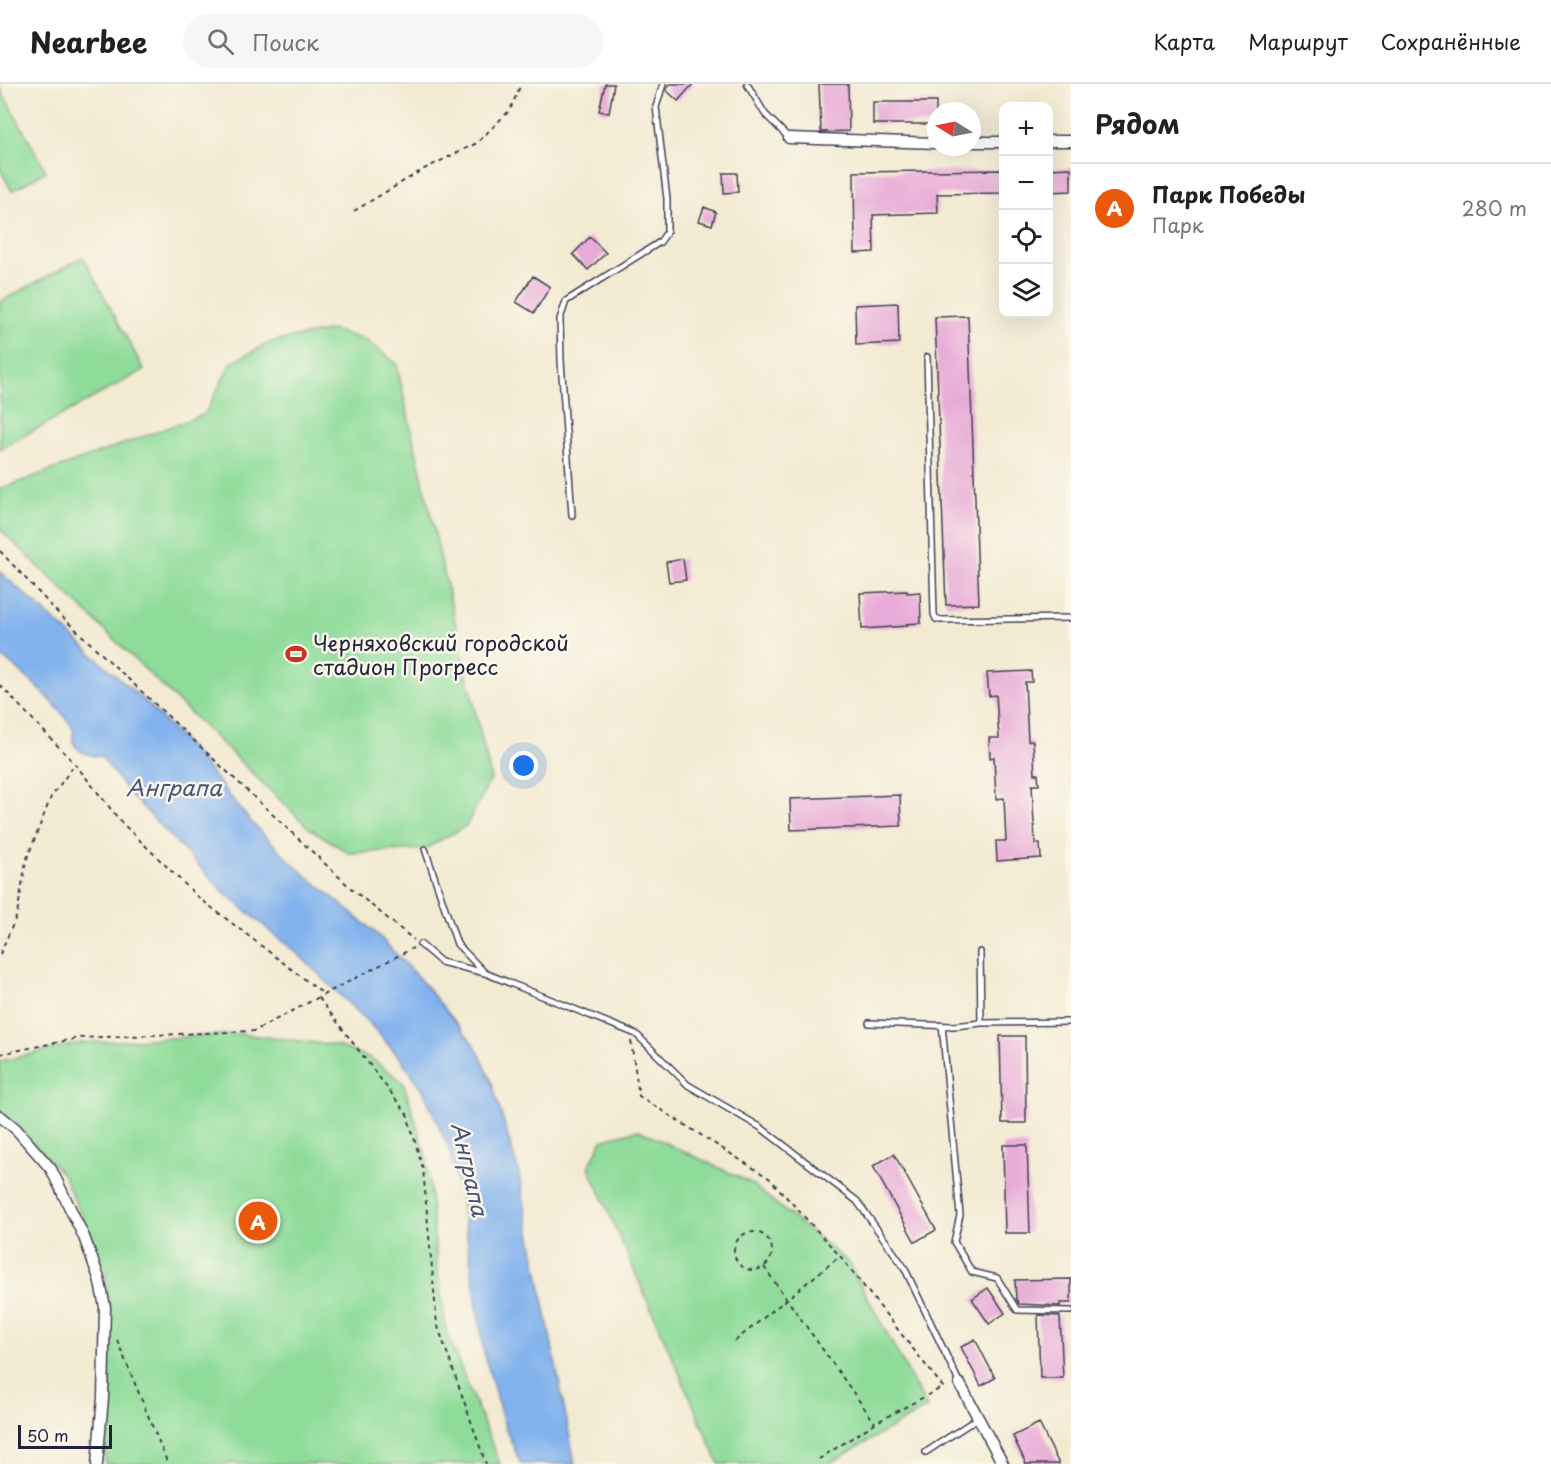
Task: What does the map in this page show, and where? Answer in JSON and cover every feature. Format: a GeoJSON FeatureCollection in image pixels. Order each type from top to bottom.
{"type":"FeatureCollection","features":[{"type":"Feature","properties":{"kind":"street"},"geometry":{"type":"LineString","coordinates":[[789,138],[927,143]]}},
{"type":"Feature","properties":{"kind":"street"},"geometry":{"type":"LineString","coordinates":[[1053,141],[1071,141]]}},
{"type":"Feature","properties":{"kind":"street"},"geometry":{"type":"LineString","coordinates":[[981,142],[999,142]]}},
{"type":"Feature","properties":{"kind":"street"},"geometry":{"type":"LineString","coordinates":[[0,1116],[16,1129],[51,1169],[84,1237],[99,1278],[105,1307],[103,1398],[96,1464]]}},
{"type":"Feature","properties":{"kind":"street"},"geometry":{"type":"LineString","coordinates":[[960,1384],[1003,1464]]}},
{"type":"Feature","properties":{"kind":"lane"},"geometry":{"type":"LineString","coordinates":[[572,515],[560,319],[566,301],[645,253],[660,242],[667,232],[667,199],[656,107],[663,84]]}},
{"type":"Feature","properties":{"kind":"lane"},"geometry":{"type":"LineString","coordinates":[[747,84],[765,114],[789,138]]}},
{"type":"Feature","properties":{"kind":"lane"},"geometry":{"type":"LineString","coordinates":[[927,357],[934,614],[936,619],[1071,618]]}},
{"type":"Feature","properties":{"kind":"lane"},"geometry":{"type":"LineString","coordinates":[[425,849],[457,944],[486,973]]}},
{"type":"Feature","properties":{"kind":"lane"},"geometry":{"type":"LineString","coordinates":[[420,944],[441,962],[486,973],[636,1034],[687,1085],[760,1127],[857,1200],[904,1268],[960,1384]]}},
{"type":"Feature","properties":{"kind":"lane"},"geometry":{"type":"LineString","coordinates":[[980,952],[981,1023]]}},
{"type":"Feature","properties":{"kind":"lane"},"geometry":{"type":"LineString","coordinates":[[869,1023],[967,1025],[1071,1022]]}},
{"type":"Feature","properties":{"kind":"lane"},"geometry":{"type":"LineString","coordinates":[[942,1025],[960,1215],[954,1242],[972,1272],[997,1278],[1017,1310],[1071,1311]]}},
{"type":"Feature","properties":{"kind":"lane"},"geometry":{"type":"LineString","coordinates":[[926,1452],[978,1418]]}},
{"type":"Feature","properties":{"kind":"path"},"geometry":{"type":"LineString","coordinates":[[354,211],[424,169],[477,143],[510,110],[521,84]]}},
{"type":"Feature","properties":{"kind":"path"},"geometry":{"type":"LineString","coordinates":[[0,552],[56,611],[344,882],[420,944],[254,1031],[79,1038],[0,1054]]}},
{"type":"Feature","properties":{"kind":"path"},"geometry":{"type":"LineString","coordinates":[[0,685],[75,764],[122,823],[198,897],[325,995]]}},
{"type":"Feature","properties":{"kind":"path"},"geometry":{"type":"LineString","coordinates":[[0,954],[17,915],[26,861],[51,797],[75,764]]}},
{"type":"Feature","properties":{"kind":"path"},"geometry":{"type":"LineString","coordinates":[[319,998],[407,1114],[423,1169],[437,1324],[486,1464]]}},
{"type":"Feature","properties":{"kind":"path"},"geometry":{"type":"LineString","coordinates":[[629,1031],[639,1096],[769,1178],[840,1257],[943,1387],[875,1423],[819,1459]]}},
{"type":"Feature","properties":{"kind":"path"},"geometry":{"type":"LineString","coordinates":[[752,1232],[764,1235],[768,1239],[772,1257],[764,1267],[746,1269],[736,1260],[734,1248],[741,1237],[752,1232]]}},
{"type":"Feature","properties":{"kind":"path"},"geometry":{"type":"LineString","coordinates":[[735,1341],[840,1257]]}},
{"type":"Feature","properties":{"kind":"path"},"geometry":{"type":"LineString","coordinates":[[764,1267],[875,1423]]}},
{"type":"Feature","properties":{"kind":"path"},"geometry":{"type":"LineString","coordinates":[[116,1337],[168,1464]]}},
{"type":"Feature","properties":{"kind":"green space"},"geometry":{"type":"Polygon","coordinates":[[[0,88],[46,171],[12,191],[0,169],[0,88]]]}},
{"type":"Feature","properties":{"kind":"green space"},"geometry":{"type":"Polygon","coordinates":[[[83,257],[144,370],[0,449],[0,302],[83,257]]]}},
{"type":"Feature","properties":{"kind":"green space","name":"Черняховский городской стадион Прогресс"},"geometry":{"type":"Polygon","coordinates":[[[332,330],[365,340],[396,363],[491,779],[466,826],[425,849],[349,853],[309,828],[0,529],[0,489],[205,414],[231,363],[271,342],[332,330]]]}},
{"type":"Feature","properties":{"kind":"green space"},"geometry":{"type":"Polygon","coordinates":[[[240,1034],[334,1045],[370,1058],[403,1082],[427,1158],[437,1267],[447,1334],[500,1464],[105,1464],[110,1383],[106,1271],[63,1175],[15,1123],[0,1112],[0,1061],[80,1043],[240,1034]]]}},
{"type":"Feature","properties":{"kind":"green space"},"geometry":{"type":"Polygon","coordinates":[[[638,1130],[749,1182],[849,1263],[927,1408],[828,1464],[719,1464],[589,1167],[602,1140],[638,1130]]]}},
{"type":"Feature","properties":{"kind":"water","name":"Анграпа"},"geometry":{"type":"Polygon","coordinates":[[[0,572],[149,705],[198,757],[251,822],[295,866],[377,934],[424,984],[476,1047],[491,1080],[518,1170],[575,1464],[521,1464],[505,1427],[484,1353],[460,1191],[449,1149],[423,1090],[401,1059],[372,1026],[299,955],[226,894],[128,792],[101,756],[89,755],[76,747],[73,742],[74,730],[60,711],[30,680],[0,656],[0,572]]]}},
{"type":"Feature","properties":{"kind":"building"},"geometry":{"type":"Polygon","coordinates":[[[605,84],[614,84],[609,113],[599,111],[605,84]]]}},
{"type":"Feature","properties":{"kind":"building"},"geometry":{"type":"Polygon","coordinates":[[[670,84],[693,84],[678,101],[666,90],[670,84]]]}},
{"type":"Feature","properties":{"kind":"building"},"geometry":{"type":"Polygon","coordinates":[[[819,84],[848,84],[849,131],[821,132],[819,84]]]}},
{"type":"Feature","properties":{"kind":"building"},"geometry":{"type":"Polygon","coordinates":[[[873,102],[927,102],[927,124],[873,124],[873,102]]]}},
{"type":"Feature","properties":{"kind":"building"},"geometry":{"type":"Polygon","coordinates":[[[1071,168],[1071,191],[1053,192],[1053,169],[1071,168]]]}},
{"type":"Feature","properties":{"kind":"building"},"geometry":{"type":"Polygon","coordinates":[[[999,170],[999,193],[937,194],[938,213],[873,215],[874,252],[855,253],[854,172],[999,170]]]}},
{"type":"Feature","properties":{"kind":"building"},"geometry":{"type":"Polygon","coordinates":[[[723,173],[737,173],[738,192],[724,193],[723,173]]]}},
{"type":"Feature","properties":{"kind":"building"},"geometry":{"type":"Polygon","coordinates":[[[704,207],[716,212],[712,225],[699,221],[704,207]]]}},
{"type":"Feature","properties":{"kind":"building"},"geometry":{"type":"Polygon","coordinates":[[[590,237],[606,253],[588,270],[573,254],[590,237]]]}},
{"type":"Feature","properties":{"kind":"building"},"geometry":{"type":"Polygon","coordinates":[[[533,276],[550,287],[534,313],[516,302],[533,276]]]}},
{"type":"Feature","properties":{"kind":"building"},"geometry":{"type":"Polygon","coordinates":[[[898,303],[899,343],[856,345],[855,305],[898,303]]]}},
{"type":"Feature","properties":{"kind":"building"},"geometry":{"type":"Polygon","coordinates":[[[968,316],[979,604],[946,605],[935,317],[968,316]]]}},
{"type":"Feature","properties":{"kind":"building"},"geometry":{"type":"Polygon","coordinates":[[[683,559],[686,580],[669,582],[666,562],[683,559]]]}},
{"type":"Feature","properties":{"kind":"building"},"geometry":{"type":"Polygon","coordinates":[[[907,591],[907,593],[920,592],[921,623],[862,629],[860,593],[907,591]]]}},
{"type":"Feature","properties":{"kind":"building"},"geometry":{"type":"Polygon","coordinates":[[[1031,671],[1032,682],[1025,682],[1028,741],[1033,741],[1035,774],[1038,774],[1039,785],[1032,785],[1035,844],[1040,844],[1041,858],[997,861],[996,841],[1006,841],[1004,798],[996,799],[994,757],[990,758],[989,738],[999,738],[996,695],[989,696],[987,673],[1031,671]]]}},
{"type":"Feature","properties":{"kind":"building"},"geometry":{"type":"Polygon","coordinates":[[[900,795],[901,826],[791,830],[790,799],[900,795]]]}},
{"type":"Feature","properties":{"kind":"building"},"geometry":{"type":"Polygon","coordinates":[[[1000,1036],[1025,1036],[1026,1123],[1002,1123],[1000,1036]]]}},
{"type":"Feature","properties":{"kind":"building"},"geometry":{"type":"Polygon","coordinates":[[[1003,1145],[1027,1145],[1030,1233],[1005,1233],[1003,1145]]]}},
{"type":"Feature","properties":{"kind":"building"},"geometry":{"type":"Polygon","coordinates":[[[894,1154],[936,1230],[915,1242],[873,1166],[894,1154]]]}},
{"type":"Feature","properties":{"kind":"building"},"geometry":{"type":"Polygon","coordinates":[[[1071,1279],[1071,1303],[1060,1303],[1060,1306],[1019,1304],[1016,1299],[1015,1280],[1071,1279]]]}},
{"type":"Feature","properties":{"kind":"building"},"geometry":{"type":"Polygon","coordinates":[[[988,1288],[1005,1313],[989,1324],[972,1299],[988,1288]]]}},
{"type":"Feature","properties":{"kind":"building"},"geometry":{"type":"Polygon","coordinates":[[[1038,1315],[1060,1316],[1063,1378],[1040,1378],[1038,1315]]]}},
{"type":"Feature","properties":{"kind":"building"},"geometry":{"type":"Polygon","coordinates":[[[975,1339],[995,1378],[981,1386],[961,1347],[975,1339]]]}},
{"type":"Feature","properties":{"kind":"building"},"geometry":{"type":"Polygon","coordinates":[[[1039,1423],[1059,1464],[1026,1464],[1013,1436],[1039,1423]]]}},
{"type":"Feature","properties":{"kind":"place","name":"Черняховский городской стадион Прогресс"},"geometry":{"type":"Point","coordinates":[296,654]}},
{"type":"Feature","properties":{"kind":"place","name":"Парк Победы"},"geometry":{"type":"Point","coordinates":[258,1221]}}]}
